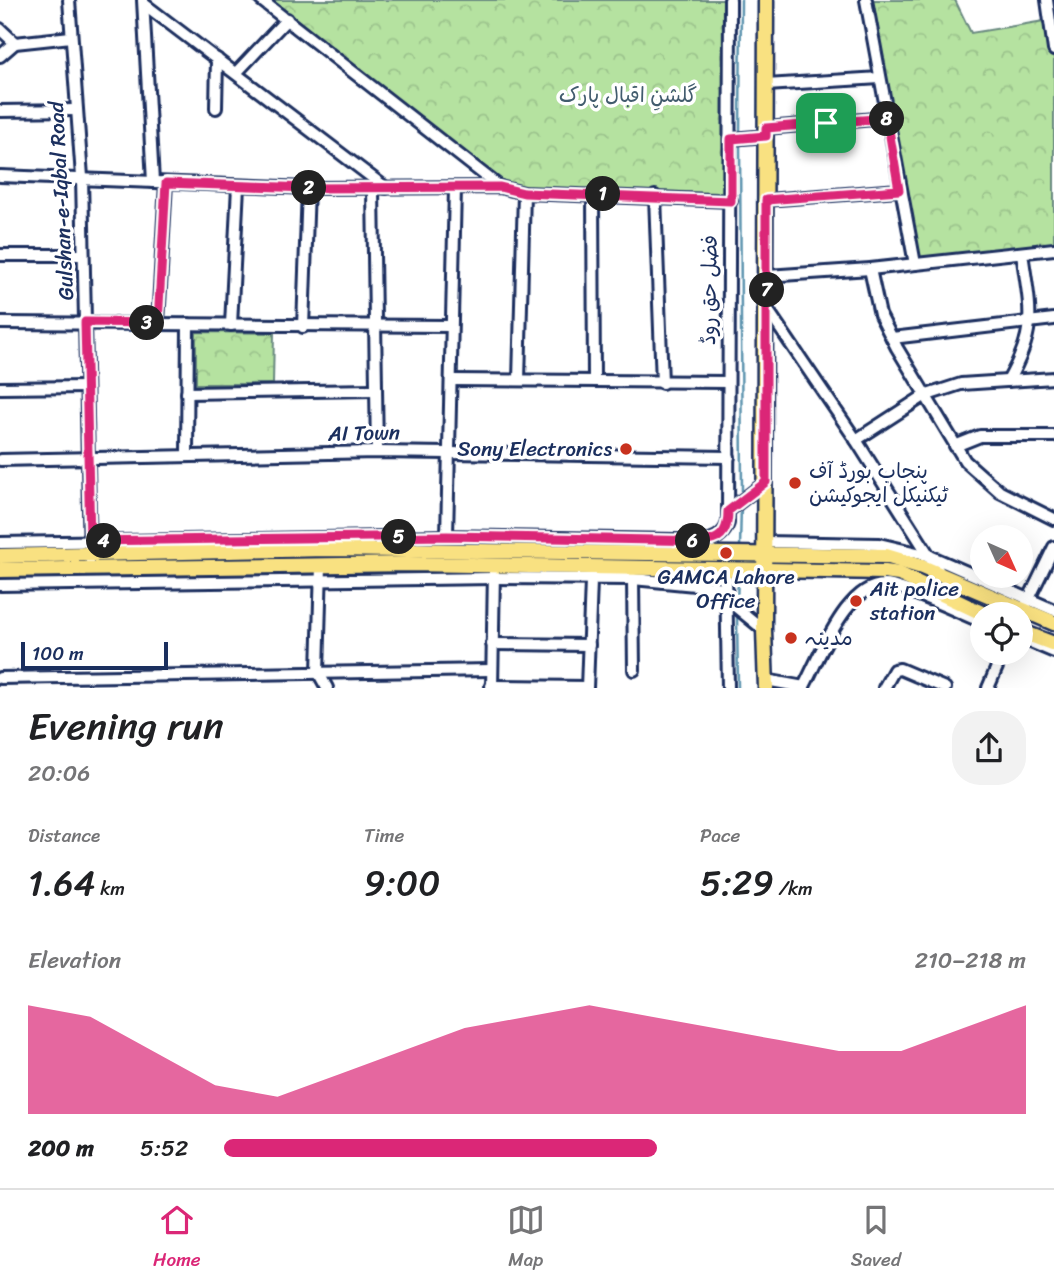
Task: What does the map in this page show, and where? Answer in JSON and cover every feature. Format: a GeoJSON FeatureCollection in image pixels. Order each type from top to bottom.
{"type":"FeatureCollection","features":[{"type":"Feature","properties":{"kind":"main road"},"geometry":{"type":"LineString","coordinates":[[766,0],[766,482],[762,550],[758,571],[766,684]]}},
{"type":"Feature","properties":{"kind":"main road"},"geometry":{"type":"LineString","coordinates":[[0,556],[678,547],[732,553],[762,550],[886,556],[1007,602]]}},
{"type":"Feature","properties":{"kind":"main road"},"geometry":{"type":"LineString","coordinates":[[0,570],[90,555],[320,573],[864,571],[899,574],[970,607]]}},
{"type":"Feature","properties":{"kind":"main road"},"geometry":{"type":"LineString","coordinates":[[1033,613],[1054,623]]}},
{"type":"Feature","properties":{"kind":"main road"},"geometry":{"type":"LineString","coordinates":[[1033,636],[1054,644]]}},
{"type":"Feature","properties":{"kind":"street","name":"Gulshan-e-Iqbal Road"},"geometry":{"type":"LineString","coordinates":[[69,0],[82,177],[90,555]]}},
{"type":"Feature","properties":{"kind":"street"},"geometry":{"type":"LineString","coordinates":[[261,0],[500,187]]}},
{"type":"Feature","properties":{"kind":"street","name":"فضل حق روڈ"},"geometry":{"type":"LineString","coordinates":[[678,547],[717,538],[726,529],[733,508],[728,382],[733,138],[730,0]]}},
{"type":"Feature","properties":{"kind":"street"},"geometry":{"type":"LineString","coordinates":[[866,0],[899,190],[915,264]]}},
{"type":"Feature","properties":{"kind":"street"},"geometry":{"type":"LineString","coordinates":[[1049,1],[1054,44]]}},
{"type":"Feature","properties":{"kind":"street"},"geometry":{"type":"LineString","coordinates":[[143,2],[386,188]]}},
{"type":"Feature","properties":{"kind":"street"},"geometry":{"type":"LineString","coordinates":[[143,2],[153,182]]}},
{"type":"Feature","properties":{"kind":"street"},"geometry":{"type":"LineString","coordinates":[[236,73],[287,19]]}},
{"type":"Feature","properties":{"kind":"street"},"geometry":{"type":"LineString","coordinates":[[0,29],[15,43]]}},
{"type":"Feature","properties":{"kind":"street"},"geometry":{"type":"LineString","coordinates":[[0,56],[15,43],[71,37]]}},
{"type":"Feature","properties":{"kind":"street"},"geometry":{"type":"LineString","coordinates":[[216,108],[217,59]]}},
{"type":"Feature","properties":{"kind":"street"},"geometry":{"type":"LineString","coordinates":[[766,85],[880,78]]}},
{"type":"Feature","properties":{"kind":"street"},"geometry":{"type":"LineString","coordinates":[[0,111],[76,110]]}},
{"type":"Feature","properties":{"kind":"street"},"geometry":{"type":"LineString","coordinates":[[733,138],[887,118]]}},
{"type":"Feature","properties":{"kind":"street"},"geometry":{"type":"LineString","coordinates":[[0,176],[82,177],[308,188],[500,187],[524,193],[593,193],[731,201]]}},
{"type":"Feature","properties":{"kind":"street"},"geometry":{"type":"LineString","coordinates":[[158,323],[166,183]]}},
{"type":"Feature","properties":{"kind":"street"},"geometry":{"type":"LineString","coordinates":[[231,325],[238,186]]}},
{"type":"Feature","properties":{"kind":"street"},"geometry":{"type":"LineString","coordinates":[[303,327],[308,188]]}},
{"type":"Feature","properties":{"kind":"street"},"geometry":{"type":"LineString","coordinates":[[373,188],[377,452]]}},
{"type":"Feature","properties":{"kind":"street"},"geometry":{"type":"LineString","coordinates":[[447,536],[455,188]]}},
{"type":"Feature","properties":{"kind":"street"},"geometry":{"type":"LineString","coordinates":[[766,200],[899,190]]}},
{"type":"Feature","properties":{"kind":"street"},"geometry":{"type":"LineString","coordinates":[[519,380],[524,193]]}},
{"type":"Feature","properties":{"kind":"street"},"geometry":{"type":"LineString","coordinates":[[593,193],[594,380]]}},
{"type":"Feature","properties":{"kind":"street"},"geometry":{"type":"LineString","coordinates":[[655,196],[662,383]]}},
{"type":"Feature","properties":{"kind":"street"},"geometry":{"type":"LineString","coordinates":[[767,276],[870,269],[1054,249]]}},
{"type":"Feature","properties":{"kind":"street"},"geometry":{"type":"LineString","coordinates":[[1008,381],[1025,350],[1031,322],[1022,253]]}},
{"type":"Feature","properties":{"kind":"street"},"geometry":{"type":"LineString","coordinates":[[0,254],[83,255]]}},
{"type":"Feature","properties":{"kind":"street"},"geometry":{"type":"LineString","coordinates":[[870,269],[880,315],[924,396],[965,461],[1000,492],[1054,519]]}},
{"type":"Feature","properties":{"kind":"street"},"geometry":{"type":"LineString","coordinates":[[767,309],[856,440],[942,576]]}},
{"type":"Feature","properties":{"kind":"street"},"geometry":{"type":"LineString","coordinates":[[892,338],[1054,319]]}},
{"type":"Feature","properties":{"kind":"street"},"geometry":{"type":"LineString","coordinates":[[0,323],[451,326]]}},
{"type":"Feature","properties":{"kind":"street"},"geometry":{"type":"LineString","coordinates":[[187,455],[188,324]]}},
{"type":"Feature","properties":{"kind":"street"},"geometry":{"type":"LineString","coordinates":[[856,440],[924,396],[961,384],[1054,378]]}},
{"type":"Feature","properties":{"kind":"street"},"geometry":{"type":"LineString","coordinates":[[451,380],[728,382]]}},
{"type":"Feature","properties":{"kind":"street"},"geometry":{"type":"LineString","coordinates":[[0,388],[86,387]]}},
{"type":"Feature","properties":{"kind":"street"},"geometry":{"type":"LineString","coordinates":[[187,393],[375,390]]}},
{"type":"Feature","properties":{"kind":"street"},"geometry":{"type":"LineString","coordinates":[[955,446],[980,436],[1054,436]]}},
{"type":"Feature","properties":{"kind":"street","name":"AI Town"},"geometry":{"type":"LineString","coordinates":[[0,460],[377,452],[729,457]]}},
{"type":"Feature","properties":{"kind":"street"},"geometry":{"type":"LineString","coordinates":[[733,508],[766,482]]}},
{"type":"Feature","properties":{"kind":"street"},"geometry":{"type":"LineString","coordinates":[[0,543],[90,555],[447,536],[678,547]]}},
{"type":"Feature","properties":{"kind":"street"},"geometry":{"type":"LineString","coordinates":[[762,550],[879,544],[930,556],[1012,602]]}},
{"type":"Feature","properties":{"kind":"street"},"geometry":{"type":"LineString","coordinates":[[1028,602],[1054,547]]}},
{"type":"Feature","properties":{"kind":"street"},"geometry":{"type":"LineString","coordinates":[[727,688],[729,570]]}},
{"type":"Feature","properties":{"kind":"street"},"geometry":{"type":"LineString","coordinates":[[591,581],[587,687],[491,687],[494,571],[591,581],[633,579],[728,597],[764,631]]}},
{"type":"Feature","properties":{"kind":"street"},"geometry":{"type":"LineString","coordinates":[[864,571],[870,586]]}},
{"type":"Feature","properties":{"kind":"street"},"geometry":{"type":"LineString","coordinates":[[0,585],[320,573],[318,672],[327,688]]}},
{"type":"Feature","properties":{"kind":"street"},"geometry":{"type":"LineString","coordinates":[[633,579],[634,670]]}},
{"type":"Feature","properties":{"kind":"street"},"geometry":{"type":"LineString","coordinates":[[766,684],[804,687],[849,604],[870,586],[892,586],[970,617]]}},
{"type":"Feature","properties":{"kind":"street"},"geometry":{"type":"LineString","coordinates":[[1033,609],[1054,610]]}},
{"type":"Feature","properties":{"kind":"street"},"geometry":{"type":"LineString","coordinates":[[1033,643],[1054,652]]}},
{"type":"Feature","properties":{"kind":"street"},"geometry":{"type":"LineString","coordinates":[[492,644],[589,645]]}},
{"type":"Feature","properties":{"kind":"street"},"geometry":{"type":"LineString","coordinates":[[988,688],[998,665]]}},
{"type":"Feature","properties":{"kind":"street"},"geometry":{"type":"LineString","coordinates":[[884,688],[894,670],[900,669],[943,687]]}},
{"type":"Feature","properties":{"kind":"street"},"geometry":{"type":"LineString","coordinates":[[0,678],[72,682],[158,675],[491,670]]}},
{"type":"Feature","properties":{"kind":"street"},"geometry":{"type":"LineString","coordinates":[[156,688],[158,675]]}},
{"type":"Feature","properties":{"kind":"green space","name":"گلشنِ اقبال پارک"},"geometry":{"type":"Polygon","coordinates":[[[261,0],[724,0],[723,193],[500,187],[261,0]]]}},
{"type":"Feature","properties":{"kind":"green space"},"geometry":{"type":"Polygon","coordinates":[[[866,0],[955,0],[971,33],[1050,20],[1054,50],[1054,249],[915,264],[866,0]]]}},
{"type":"Feature","properties":{"kind":"green space"},"geometry":{"type":"Polygon","coordinates":[[[196,332],[274,333],[273,384],[196,384],[196,332]]]}},
{"type":"Feature","properties":{"kind":"waterway"},"geometry":{"type":"LineString","coordinates":[[740,135],[741,0]]}},
{"type":"Feature","properties":{"kind":"waterway"},"geometry":{"type":"LineString","coordinates":[[740,141],[742,495]]}},
{"type":"Feature","properties":{"kind":"waterway"},"geometry":{"type":"LineString","coordinates":[[740,548],[741,505]]}},
{"type":"Feature","properties":{"kind":"waterway"},"geometry":{"type":"LineString","coordinates":[[737,604],[738,575]]}},
{"type":"Feature","properties":{"kind":"waterway"},"geometry":{"type":"LineString","coordinates":[[737,614],[738,688]]}},
{"type":"Feature","properties":{"kind":"place","name":"Sony Electronics"},"geometry":{"type":"Point","coordinates":[626,449]}},
{"type":"Feature","properties":{"kind":"place","name":"پنجاب بورڈ آف ٹیکنیکل ایجوکیشن"},"geometry":{"type":"Point","coordinates":[795,483]}},
{"type":"Feature","properties":{"kind":"place","name":"GAMCA Lahore Office"},"geometry":{"type":"Point","coordinates":[726,553]}},
{"type":"Feature","properties":{"kind":"place","name":"Ait police station"},"geometry":{"type":"Point","coordinates":[856,601]}},
{"type":"Feature","properties":{"kind":"place","name":"مدینہ"},"geometry":{"type":"Point","coordinates":[791,638]}},
{"type":"Feature","properties":{"kind":"route"},"geometry":{"type":"LineString","coordinates":[[887,118],[899,190],[766,200],[766,482],[728,511],[726,529],[717,538],[707,541],[447,536],[90,541],[85,322],[158,323],[166,183],[308,188],[500,187],[524,193],[593,193],[731,201],[731,139],[766,136],[766,128],[826,123],[887,118]]}}]}
